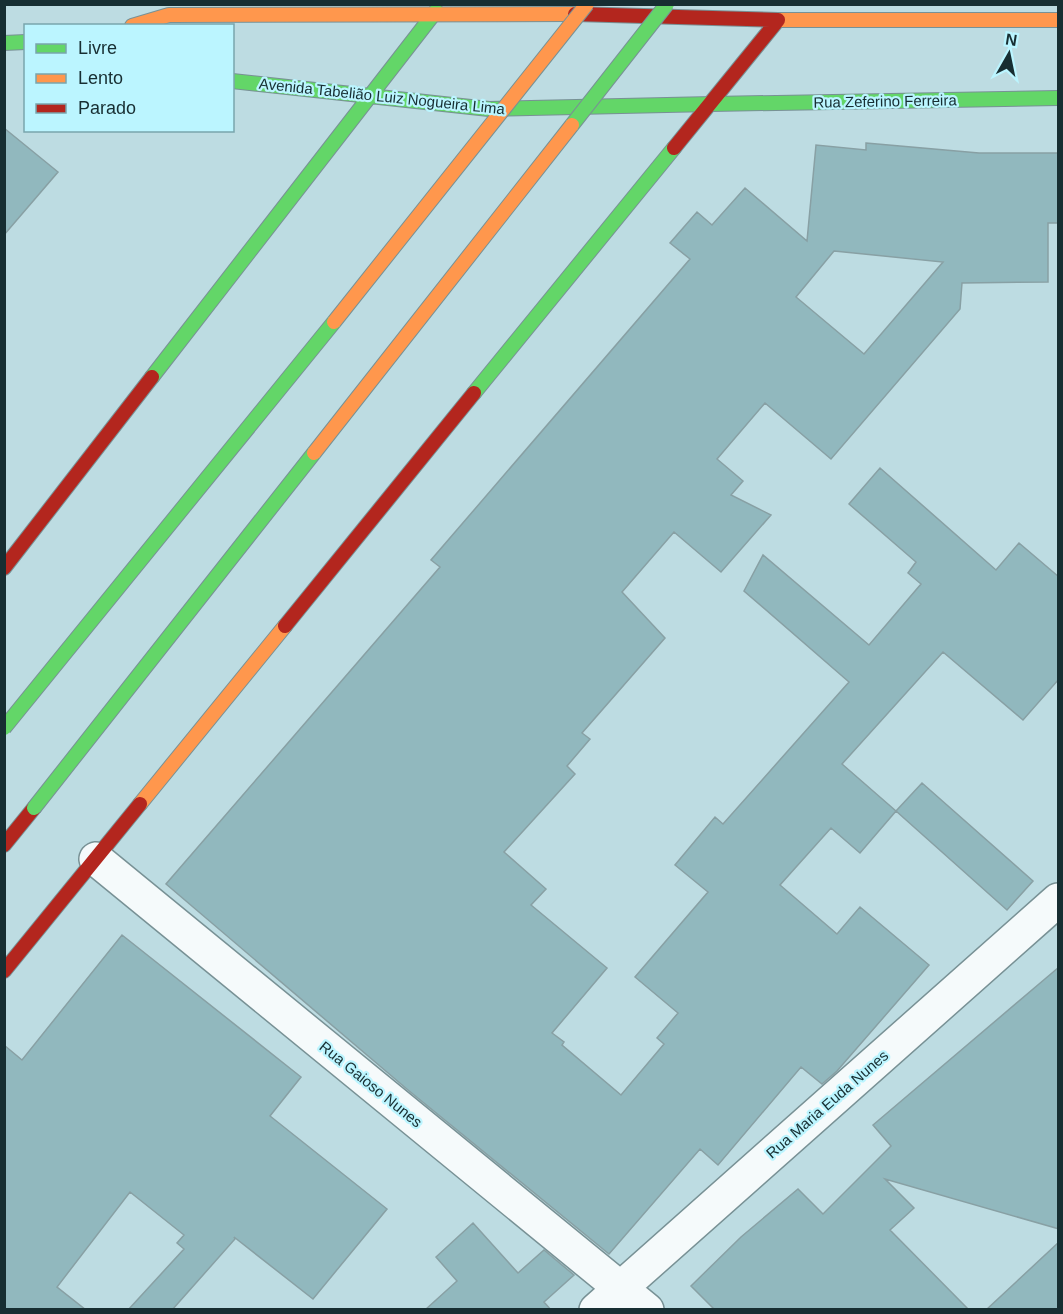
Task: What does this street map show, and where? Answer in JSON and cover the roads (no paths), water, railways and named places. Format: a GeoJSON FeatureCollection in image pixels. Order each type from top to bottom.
{"type":"FeatureCollection","features":[{"type":"Feature","properties":{"kind":"main road"},"geometry":{"type":"LineString","coordinates":[[4,728],[256,421],[587,4]]}},
{"type":"Feature","properties":{"kind":"main road"},"geometry":{"type":"LineString","coordinates":[[4,845],[667,4]]}},
{"type":"Feature","properties":{"kind":"main road"},"geometry":{"type":"LineString","coordinates":[[4,971],[712,104],[790,4]]}},
{"type":"Feature","properties":{"kind":"main road"},"geometry":{"type":"LineString","coordinates":[[4,568],[439,8]]}},
{"type":"Feature","properties":{"kind":"main road"},"geometry":{"type":"LineString","coordinates":[[139,24],[169,15],[439,8],[778,20],[1059,20]]}},
{"type":"Feature","properties":{"kind":"main road"},"geometry":{"type":"LineString","coordinates":[[4,44],[24,42]]}},
{"type":"Feature","properties":{"kind":"main road","name":"Avenida Tabelião Luiz Nogueira Lima"},"geometry":{"type":"LineString","coordinates":[[234,81],[367,98],[489,109],[712,104]]}},
{"type":"Feature","properties":{"kind":"main road","name":"Rua Zeferino Ferreira"},"geometry":{"type":"LineString","coordinates":[[712,104],[1059,98]]}},
{"type":"Feature","properties":{"kind":"street","name":"Rua Gaioso Nunes"},"geometry":{"type":"LineString","coordinates":[[96,859],[647,1310]]}},
{"type":"Feature","properties":{"kind":"street","name":"Rua Maria Euda Nunes"},"geometry":{"type":"LineString","coordinates":[[596,1310],[619,1287],[1059,900]]}}]}
